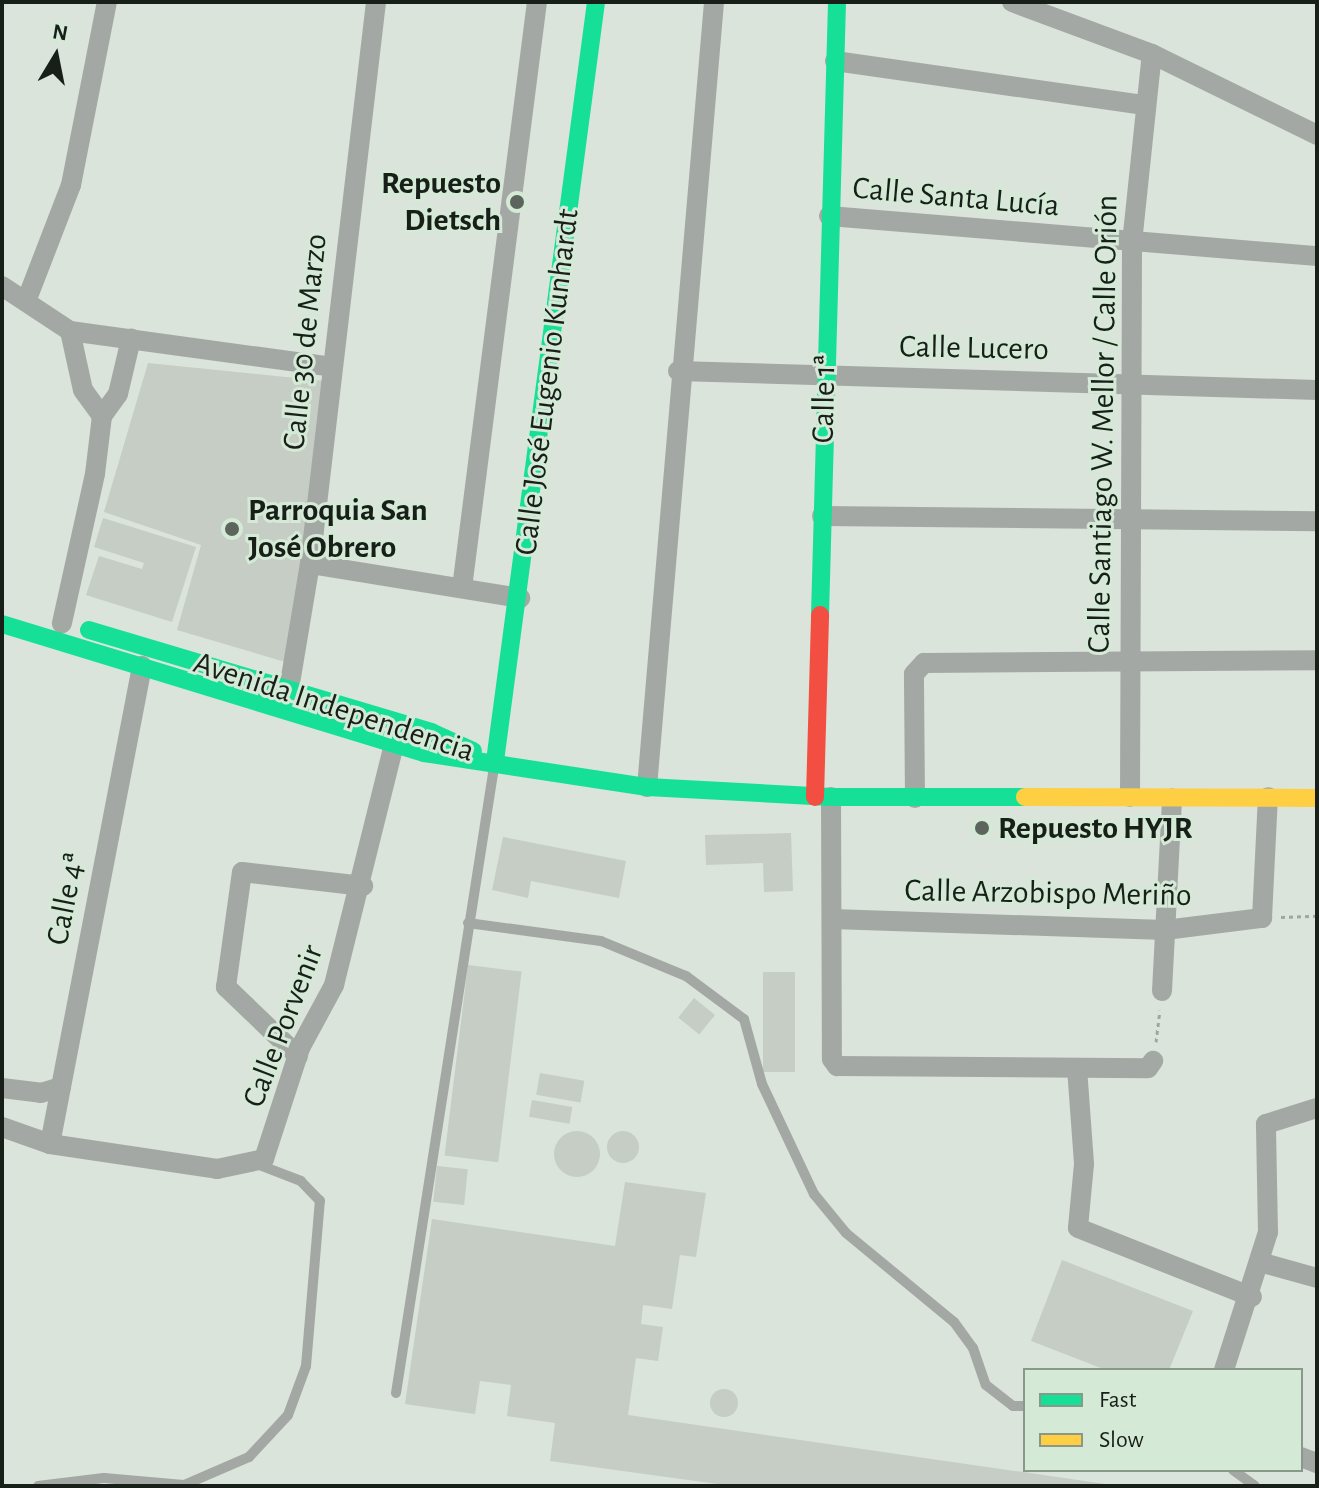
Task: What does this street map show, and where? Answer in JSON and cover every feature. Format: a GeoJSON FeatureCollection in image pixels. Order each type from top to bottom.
{"type":"FeatureCollection","features":[{"type":"Feature","properties":{"kind":"street"},"geometry":{"type":"LineString","coordinates":[[27,299],[71,185],[107,2]]}},
{"type":"Feature","properties":{"kind":"street","name":"Calle 30 de Marzo"},"geometry":{"type":"LineString","coordinates":[[289,689],[310,564],[376,2]]}},
{"type":"Feature","properties":{"kind":"street"},"geometry":{"type":"LineString","coordinates":[[462,588],[537,2]]}},
{"type":"Feature","properties":{"kind":"street","name":"Calle José Eugenio Kunhardt"},"geometry":{"type":"LineString","coordinates":[[495,761],[520,598],[596,2]]}},
{"type":"Feature","properties":{"kind":"street"},"geometry":{"type":"LineString","coordinates":[[647,787],[678,371],[714,2]]}},
{"type":"Feature","properties":{"kind":"street","name":"Calle 1ª"},"geometry":{"type":"LineString","coordinates":[[823,797],[824,375],[837,2]]}},
{"type":"Feature","properties":{"kind":"street"},"geometry":{"type":"LineString","coordinates":[[1012,2],[1152,54],[1317,135]]}},
{"type":"Feature","properties":{"kind":"street","name":"Calle Santiago W. Mellor / Calle Orión"},"geometry":{"type":"LineString","coordinates":[[1130,797],[1132,243],[1143,105],[1152,54]]}},
{"type":"Feature","properties":{"kind":"street"},"geometry":{"type":"LineString","coordinates":[[835,61],[1143,105]]}},
{"type":"Feature","properties":{"kind":"street","name":"Calle Santa Lucía"},"geometry":{"type":"LineString","coordinates":[[829,216],[1317,256]]}},
{"type":"Feature","properties":{"kind":"street"},"geometry":{"type":"LineString","coordinates":[[2,286],[27,299],[70,331],[333,367]]}},
{"type":"Feature","properties":{"kind":"street"},"geometry":{"type":"LineString","coordinates":[[70,331],[83,390],[102,416]]}},
{"type":"Feature","properties":{"kind":"street"},"geometry":{"type":"LineString","coordinates":[[62,623],[95,474],[102,416],[118,394],[131,339]]}},
{"type":"Feature","properties":{"kind":"street","name":"Calle Lucero"},"geometry":{"type":"LineString","coordinates":[[678,371],[1133,382],[1317,390]]}},
{"type":"Feature","properties":{"kind":"street"},"geometry":{"type":"LineString","coordinates":[[822,516],[1317,521]]}},
{"type":"Feature","properties":{"kind":"street"},"geometry":{"type":"LineString","coordinates":[[310,564],[520,598]]}},
{"type":"Feature","properties":{"kind":"street","name":"Avenida Independencia"},"geometry":{"type":"LineString","coordinates":[[2,603],[431,732],[495,761]]}},
{"type":"Feature","properties":{"kind":"street","name":"Avenida Independencia"},"geometry":{"type":"LineString","coordinates":[[2,624],[394,745],[495,761]]}},
{"type":"Feature","properties":{"kind":"street"},"geometry":{"type":"LineString","coordinates":[[915,798],[914,674],[924,663],[1130,658],[1317,660]]}},
{"type":"Feature","properties":{"kind":"street","name":"Calle 4ª"},"geometry":{"type":"LineString","coordinates":[[50,1144],[142,666]]}},
{"type":"Feature","properties":{"kind":"street","name":"Calle Porvenir"},"geometry":{"type":"LineString","coordinates":[[257,1164],[268,1153],[298,1056],[333,989],[363,886],[394,745]]}},
{"type":"Feature","properties":{"kind":"street"},"geometry":{"type":"LineString","coordinates":[[495,761],[647,787],[823,797],[1317,798]]}},
{"type":"Feature","properties":{"kind":"street"},"geometry":{"type":"LineString","coordinates":[[823,797],[832,919],[832,1059],[837,1066],[1148,1068],[1153,1061]]}},
{"type":"Feature","properties":{"kind":"street"},"geometry":{"type":"LineString","coordinates":[[1262,918],[1268,797]]}},
{"type":"Feature","properties":{"kind":"street"},"geometry":{"type":"LineString","coordinates":[[1162,991],[1172,798]]}},
{"type":"Feature","properties":{"kind":"street"},"geometry":{"type":"LineString","coordinates":[[298,1056],[226,987],[242,872],[363,886]]}},
{"type":"Feature","properties":{"kind":"street","name":"Calle Arzobispo Meriño"},"geometry":{"type":"LineString","coordinates":[[832,919],[1165,930],[1262,918]]}},
{"type":"Feature","properties":{"kind":"street"},"geometry":{"type":"LineString","coordinates":[[1077,1068],[1084,1164],[1078,1228],[1252,1297]]}},
{"type":"Feature","properties":{"kind":"street"},"geometry":{"type":"LineString","coordinates":[[2,1088],[41,1093],[61,1087]]}},
{"type":"Feature","properties":{"kind":"street"},"geometry":{"type":"LineString","coordinates":[[1225,1368],[1263,1263],[1271,1202],[1266,1124],[1317,1108]]}},
{"type":"Feature","properties":{"kind":"street"},"geometry":{"type":"LineString","coordinates":[[2,1127],[50,1144],[217,1169],[257,1164]]}},
{"type":"Feature","properties":{"kind":"street"},"geometry":{"type":"LineString","coordinates":[[1263,1263],[1317,1278]]}},
{"type":"Feature","properties":{"kind":"lane"},"geometry":{"type":"LineString","coordinates":[[396,1393],[495,761]]}},
{"type":"Feature","properties":{"kind":"lane"},"geometry":{"type":"LineString","coordinates":[[468,923],[601,941],[686,976],[744,1019],[762,1084],[814,1194],[846,1233],[954,1322],[973,1348],[986,1385],[1013,1406],[1023,1406]]}},
{"type":"Feature","properties":{"kind":"lane"},"geometry":{"type":"LineString","coordinates":[[38,1486],[104,1478],[184,1485],[249,1457],[288,1415],[306,1366],[320,1201],[301,1181],[257,1164]]}},
{"type":"Feature","properties":{"kind":"lane"},"geometry":{"type":"LineString","coordinates":[[1236,1472],[1255,1486]]}},
{"type":"Feature","properties":{"kind":"path"},"geometry":{"type":"LineString","coordinates":[[1262,918],[1317,916]]}},
{"type":"Feature","properties":{"kind":"path"},"geometry":{"type":"LineString","coordinates":[[1153,1061],[1162,991]]}},
{"type":"Feature","properties":{"kind":"building","name":"Parroquia San José Obrero"},"geometry":{"type":"Polygon","coordinates":[[[148,363],[325,381],[292,664],[177,630],[201,545],[104,512],[148,363]]]}},
{"type":"Feature","properties":{"kind":"building"},"geometry":{"type":"Polygon","coordinates":[[[103,518],[196,547],[172,622],[86,595],[99,556],[142,569],[144,563],[94,547],[103,518]]]}},
{"type":"Feature","properties":{"kind":"building"},"geometry":{"type":"Polygon","coordinates":[[[791,833],[793,891],[764,892],[763,863],[706,865],[705,835],[791,833]]]}},
{"type":"Feature","properties":{"kind":"building"},"geometry":{"type":"Polygon","coordinates":[[[503,837],[626,861],[619,898],[531,881],[528,898],[492,890],[503,837]]]}},
{"type":"Feature","properties":{"kind":"building"},"geometry":{"type":"Polygon","coordinates":[[[468,965],[522,972],[498,1162],[445,1156],[468,965]]]}},
{"type":"Feature","properties":{"kind":"building"},"geometry":{"type":"Polygon","coordinates":[[[763,972],[795,972],[795,1072],[763,1072],[763,972]]]}},
{"type":"Feature","properties":{"kind":"building"},"geometry":{"type":"Polygon","coordinates":[[[694,998],[715,1015],[699,1034],[678,1017],[694,998]]]}},
{"type":"Feature","properties":{"kind":"building"},"geometry":{"type":"Polygon","coordinates":[[[540,1073],[584,1081],[580,1102],[536,1095],[540,1073]]]}},
{"type":"Feature","properties":{"kind":"building"},"geometry":{"type":"Polygon","coordinates":[[[532,1100],[572,1107],[569,1124],[529,1117],[532,1100]]]}},
{"type":"Feature","properties":{"kind":"building"},"geometry":{"type":"Polygon","coordinates":[[[577,1131],[593,1138],[600,1154],[593,1170],[577,1177],[561,1170],[554,1154],[561,1138],[577,1131]]]}},
{"type":"Feature","properties":{"kind":"building"},"geometry":{"type":"Polygon","coordinates":[[[623,1131],[634,1136],[639,1147],[634,1158],[623,1163],[612,1158],[607,1147],[612,1136],[623,1131]]]}},
{"type":"Feature","properties":{"kind":"building"},"geometry":{"type":"Polygon","coordinates":[[[437,1166],[468,1169],[464,1205],[433,1202],[437,1166]]]}},
{"type":"Feature","properties":{"kind":"building"},"geometry":{"type":"Polygon","coordinates":[[[625,1182],[706,1193],[696,1257],[680,1255],[672,1309],[643,1305],[641,1324],[663,1327],[658,1361],[636,1358],[628,1415],[1119,1486],[732,1486],[550,1461],[555,1423],[507,1416],[511,1385],[480,1381],[475,1414],[405,1404],[432,1219],[615,1246],[625,1182]]]}},
{"type":"Feature","properties":{"kind":"building"},"geometry":{"type":"Polygon","coordinates":[[[1062,1260],[1193,1311],[1170,1368],[1101,1368],[1031,1341],[1062,1260]]]}},
{"type":"Feature","properties":{"kind":"building"},"geometry":{"type":"Polygon","coordinates":[[[724,1389],[734,1393],[738,1403],[734,1413],[724,1417],[714,1413],[710,1403],[714,1393],[724,1389]]]}},
{"type":"Feature","properties":{"kind":"traffic: fast"},"geometry":{"type":"LineString","coordinates":[[495,761],[596,2]]}},
{"type":"Feature","properties":{"kind":"traffic: fast"},"geometry":{"type":"LineString","coordinates":[[820,615],[837,2]]}},
{"type":"Feature","properties":{"kind":"traffic: fast"},"geometry":{"type":"LineString","coordinates":[[2,624],[424,753],[647,787],[831,797],[1025,797]]}},
{"type":"Feature","properties":{"kind":"traffic: fast"},"geometry":{"type":"LineString","coordinates":[[89,630],[431,732],[473,751]]}},
{"type":"Feature","properties":{"kind":"traffic: slow"},"geometry":{"type":"LineString","coordinates":[[1025,797],[1317,798]]}},
{"type":"Feature","properties":{"kind":"traffic: jam"},"geometry":{"type":"LineString","coordinates":[[815,797],[820,615]]}},
{"type":"Feature","properties":{"kind":"place","name":"Repuesto Dietsch"},"geometry":{"type":"Point","coordinates":[517,202]}},
{"type":"Feature","properties":{"kind":"place","name":"Parroquia San José Obrero"},"geometry":{"type":"Point","coordinates":[232,529]}},
{"type":"Feature","properties":{"kind":"place","name":"Repuesto HYJR"},"geometry":{"type":"Point","coordinates":[982,828]}}]}
